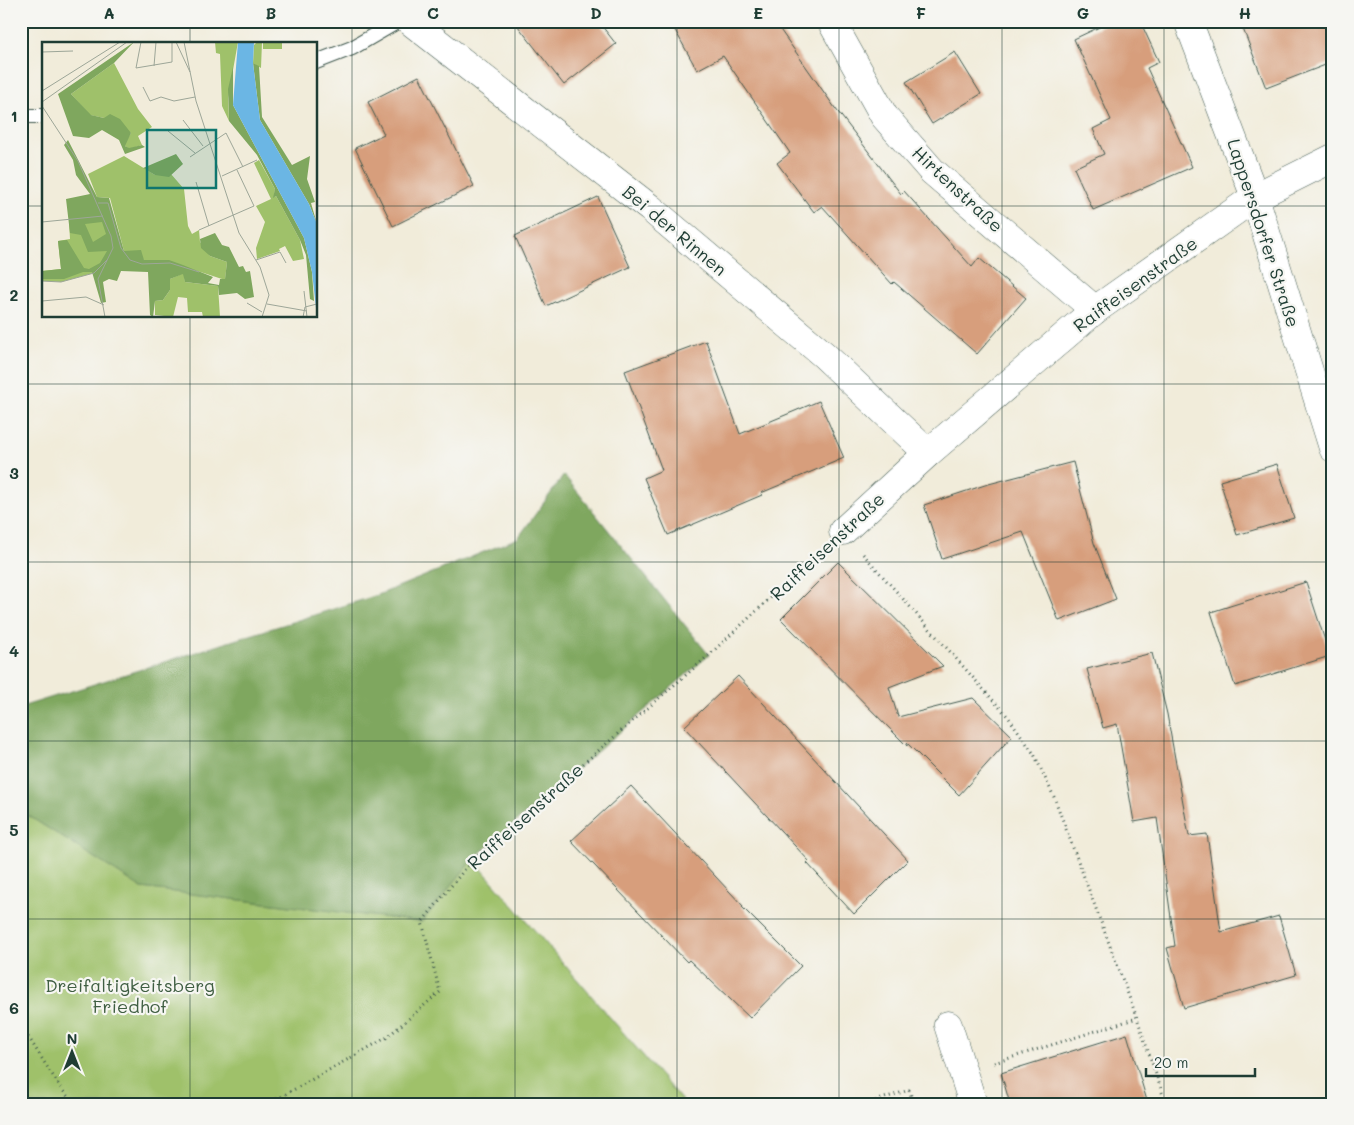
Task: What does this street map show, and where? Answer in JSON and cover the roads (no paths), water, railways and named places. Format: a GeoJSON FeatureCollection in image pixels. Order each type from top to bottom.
{"type":"FeatureCollection","features":[{"type":"Feature","properties":{"kind":"street","name":"Bei der Rinnen"},"geometry":{"type":"LineString","coordinates":[[410,21],[650,208],[824,355],[928,453]]}},
{"type":"Feature","properties":{"kind":"street","name":"Hirtenstraße"},"geometry":{"type":"LineString","coordinates":[[831,21],[884,116],[932,171],[1095,310]]}},
{"type":"Feature","properties":{"kind":"street","name":"Lappersdorfer Straße"},"geometry":{"type":"LineString","coordinates":[[1188,21],[1255,197],[1333,448]]}},
{"type":"Feature","properties":{"kind":"street","name":"Raiffeisenstraße"},"geometry":{"type":"LineString","coordinates":[[842,531],[928,453],[1095,310],[1255,197],[1333,158]]}},
{"type":"Feature","properties":{"kind":"street"},"geometry":{"type":"LineString","coordinates":[[948,1025],[972,1104]]}},
{"type":"Feature","properties":{"kind":"lane"},"geometry":{"type":"LineString","coordinates":[[318,61],[352,48],[397,21]]}},
{"type":"Feature","properties":{"kind":"lane"},"geometry":{"type":"LineString","coordinates":[[21,116],[42,116]]}},
{"type":"Feature","properties":{"kind":"park label","name":"Dreifaltigkeitsberg Friedhof"},"geometry":{"type":"Point","coordinates":[130,995]}}]}
